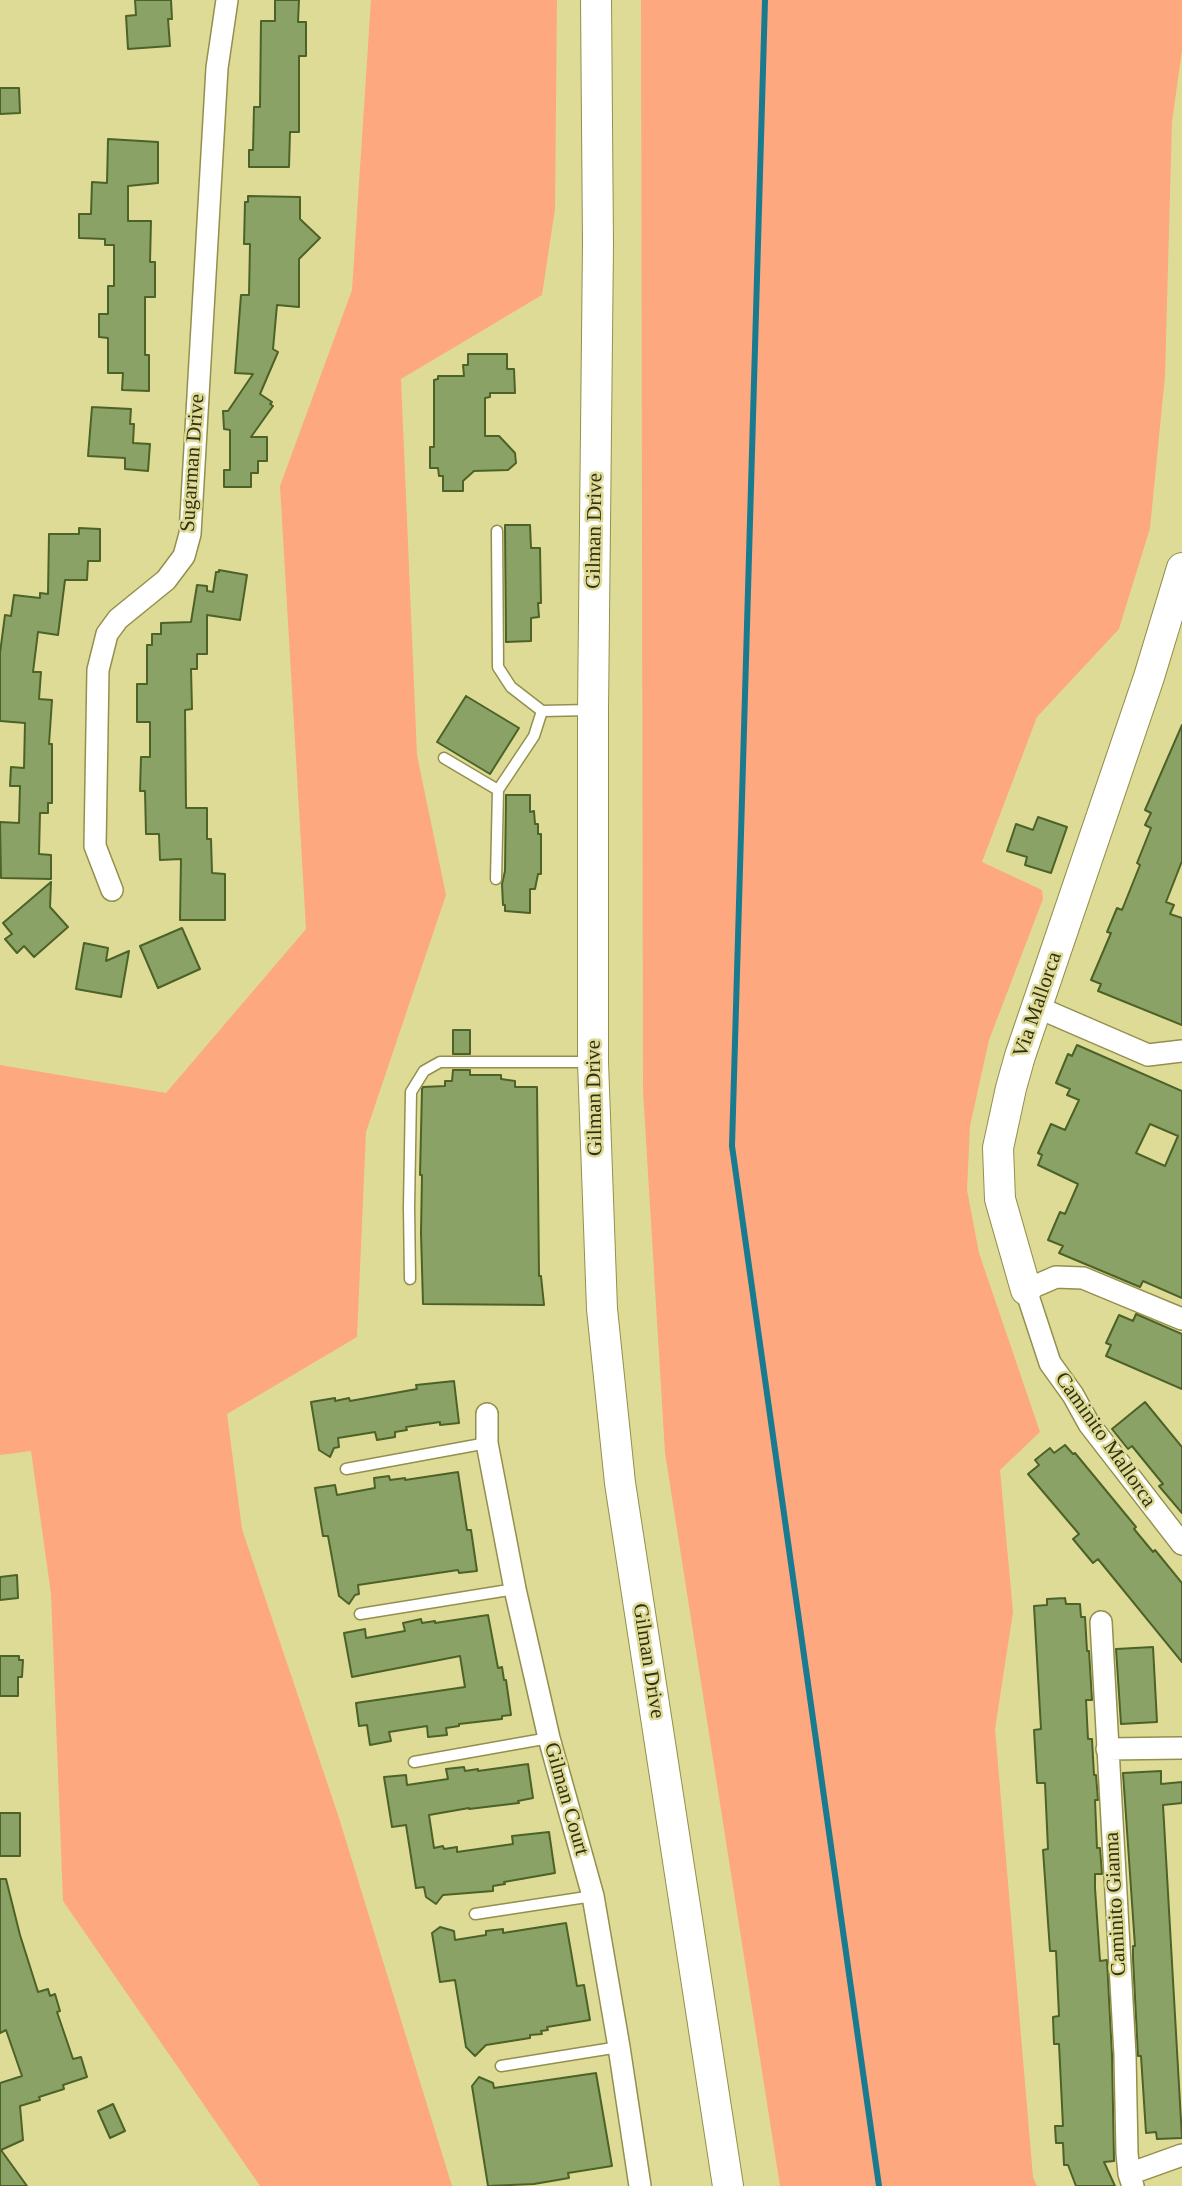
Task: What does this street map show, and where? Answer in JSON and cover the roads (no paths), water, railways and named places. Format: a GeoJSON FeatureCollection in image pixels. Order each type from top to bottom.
{"type":"FeatureCollection","features":[{"type":"Feature","properties":{"kind":"main road","name":"Gilman Drive"},"geometry":{"type":"LineString","coordinates":[[596,0],[598,244],[593,710],[593,1062],[602,1309],[619,1471],[728,2186]]}},
{"type":"Feature","properties":{"kind":"main road","name":"Via Mallorca"},"geometry":{"type":"LineString","coordinates":[[1026,1290],[1000,1199],[998,1148],[1011,1088],[1181,580]]}},
{"type":"Feature","properties":{"kind":"street","name":"Sugarman Drive"},"geometry":{"type":"LineString","coordinates":[[112,890],[95,846],[98,670],[107,634],[118,619],[166,580],[184,556],[190,534],[217,68],[228,0]]}},
{"type":"Feature","properties":{"kind":"street"},"geometry":{"type":"LineString","coordinates":[[1037,1007],[1149,1055],[1182,1051]]}},
{"type":"Feature","properties":{"kind":"street"},"geometry":{"type":"LineString","coordinates":[[1026,1290],[1056,1277],[1083,1278],[1182,1319]]}},
{"type":"Feature","properties":{"kind":"street","name":"Caminito Mallorca"},"geometry":{"type":"LineString","coordinates":[[1026,1290],[1050,1363],[1073,1395],[1089,1424],[1182,1544]]}},
{"type":"Feature","properties":{"kind":"street","name":"Gilman Court"},"geometry":{"type":"LineString","coordinates":[[487,1414],[487,1443],[515,1589],[549,1738],[593,1896],[620,2047],[640,2186]]}},
{"type":"Feature","properties":{"kind":"street","name":"Caminito Gianna"},"geometry":{"type":"LineString","coordinates":[[1101,1622],[1131,2180]]}},
{"type":"Feature","properties":{"kind":"street"},"geometry":{"type":"LineString","coordinates":[[1107,1749],[1182,1748]]}},
{"type":"Feature","properties":{"kind":"street"},"geometry":{"type":"LineString","coordinates":[[1131,2180],[1182,2155]]}},
{"type":"Feature","properties":{"kind":"lane"},"geometry":{"type":"LineString","coordinates":[[497,531],[498,667],[511,687],[542,711],[593,710]]}},
{"type":"Feature","properties":{"kind":"lane"},"geometry":{"type":"LineString","coordinates":[[496,879],[498,790],[534,736],[542,711]]}},
{"type":"Feature","properties":{"kind":"lane"},"geometry":{"type":"LineString","coordinates":[[444,758],[498,790]]}},
{"type":"Feature","properties":{"kind":"lane"},"geometry":{"type":"LineString","coordinates":[[410,1279],[411,1092],[424,1071],[440,1062],[593,1062]]}},
{"type":"Feature","properties":{"kind":"lane"},"geometry":{"type":"LineString","coordinates":[[346,1469],[487,1443]]}},
{"type":"Feature","properties":{"kind":"lane"},"geometry":{"type":"LineString","coordinates":[[360,1614],[515,1589]]}},
{"type":"Feature","properties":{"kind":"lane"},"geometry":{"type":"LineString","coordinates":[[414,1762],[549,1738]]}},
{"type":"Feature","properties":{"kind":"lane"},"geometry":{"type":"LineString","coordinates":[[475,1914],[593,1896]]}},
{"type":"Feature","properties":{"kind":"lane"},"geometry":{"type":"LineString","coordinates":[[501,2066],[620,2047]]}},
{"type":"Feature","properties":{"kind":"waterway"},"geometry":{"type":"LineString","coordinates":[[765,0],[732,1146],[879,2186]]}}]}
